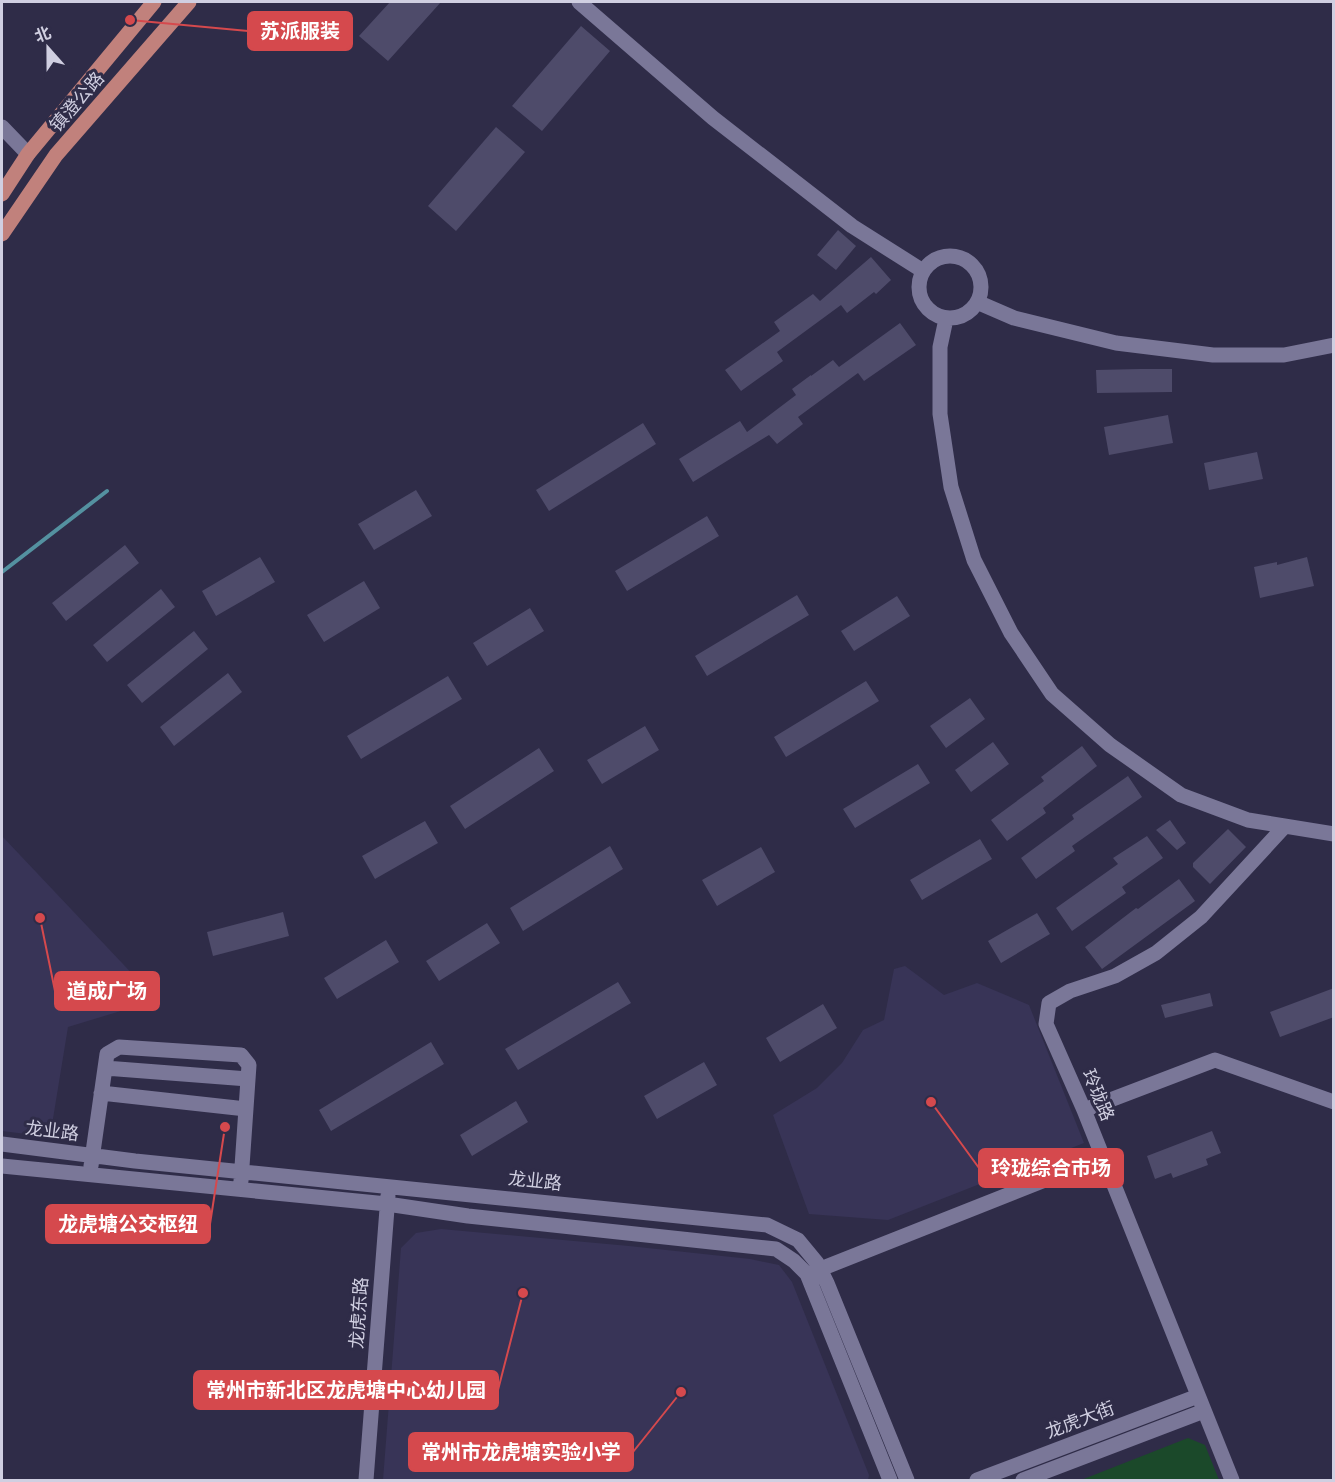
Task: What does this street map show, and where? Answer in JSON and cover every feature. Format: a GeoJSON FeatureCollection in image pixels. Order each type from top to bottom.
{"type":"FeatureCollection","features":[{"type":"Feature","properties":{"kind":"main road","name":"镇澄公路"},"geometry":{"type":"LineString","coordinates":[[2,194],[28,154],[154,2]]}},
{"type":"Feature","properties":{"kind":"main road","name":"镇澄公路"},"geometry":{"type":"LineString","coordinates":[[2,234],[56,155],[189,2]]}},
{"type":"Feature","properties":{"kind":"street"},"geometry":{"type":"LineString","coordinates":[[579,2],[722,125],[852,226],[923,271]]}},
{"type":"Feature","properties":{"kind":"street"},"geometry":{"type":"LineString","coordinates":[[2,127],[28,154]]}},
{"type":"Feature","properties":{"kind":"street"},"geometry":{"type":"LineString","coordinates":[[945,256],[958,256],[970,262],[978,273],[982,285],[980,299],[977,302],[974,308],[956,318],[946,319],[934,314],[925,306],[919,295],[919,283],[923,271],[932,261],[945,256]]}},
{"type":"Feature","properties":{"kind":"street"},"geometry":{"type":"LineString","coordinates":[[977,302],[1014,318],[1116,343],[1213,355],[1284,355],[1334,345]]}},
{"type":"Feature","properties":{"kind":"street"},"geometry":{"type":"LineString","coordinates":[[946,319],[940,347],[940,414],[951,488],[974,560],[1011,633],[1052,694],[1110,745],[1181,795],[1248,820],[1334,834]]}},
{"type":"Feature","properties":{"kind":"street","name":"玲珑路"},"geometry":{"type":"LineString","coordinates":[[1232,1480],[1084,1110],[1046,1024],[1049,1003],[1070,991],[1115,976],[1156,953],[1200,917],[1285,826]]}},
{"type":"Feature","properties":{"kind":"street"},"geometry":{"type":"LineString","coordinates":[[90,1175],[107,1054],[119,1047],[241,1055],[249,1065],[241,1190]]}},
{"type":"Feature","properties":{"kind":"street"},"geometry":{"type":"LineString","coordinates":[[1084,1110],[1215,1060],[1334,1102]]}},
{"type":"Feature","properties":{"kind":"street"},"geometry":{"type":"LineString","coordinates":[[105,1068],[248,1079]]}},
{"type":"Feature","properties":{"kind":"street"},"geometry":{"type":"LineString","coordinates":[[101,1093],[246,1109]]}},
{"type":"Feature","properties":{"kind":"street","name":"龙业路"},"geometry":{"type":"LineString","coordinates":[[2,1144],[767,1225],[798,1240],[818,1263],[814,1272],[890,1480]]}},
{"type":"Feature","properties":{"kind":"street"},"geometry":{"type":"LineString","coordinates":[[814,1272],[1103,1157]]}},
{"type":"Feature","properties":{"kind":"street","name":"龙业路"},"geometry":{"type":"LineString","coordinates":[[2,1166],[387,1204],[468,1216],[776,1249],[814,1272],[907,1480]]}},
{"type":"Feature","properties":{"kind":"street","name":"龙虎东路"},"geometry":{"type":"LineString","coordinates":[[366,1480],[390,1186]]}},
{"type":"Feature","properties":{"kind":"street","name":"龙虎大街"},"geometry":{"type":"LineString","coordinates":[[977,1480],[1198,1395]]}},
{"type":"Feature","properties":{"kind":"street","name":"龙虎大街"},"geometry":{"type":"LineString","coordinates":[[1023,1480],[1204,1411]]}},
{"type":"Feature","properties":{"kind":"shaded area"},"geometry":{"type":"Polygon","coordinates":[[[2,836],[157,1000],[68,1027],[50,1137],[2,1131],[2,836]]]}},
{"type":"Feature","properties":{"kind":"shaded area"},"geometry":{"type":"Polygon","coordinates":[[[905,966],[944,995],[977,983],[1029,1005],[1084,1143],[888,1220],[809,1214],[773,1115],[817,1088],[842,1063],[863,1030],[884,1020],[894,969],[905,966]]]}},
{"type":"Feature","properties":{"kind":"shaded area"},"geometry":{"type":"Polygon","coordinates":[[[441,1229],[629,1246],[750,1259],[779,1265],[792,1282],[869,1475],[868,1480],[383,1480],[401,1248],[416,1233],[441,1229]]]}},
{"type":"Feature","properties":{"kind":"green space"},"geometry":{"type":"Polygon","coordinates":[[[1188,1438],[1205,1445],[1219,1480],[1081,1480],[1188,1438]]]}},
{"type":"Feature","properties":{"kind":"building"},"geometry":{"type":"Polygon","coordinates":[[[390,2],[441,2],[388,61],[359,36],[390,2]]]}},
{"type":"Feature","properties":{"kind":"building"},"geometry":{"type":"Polygon","coordinates":[[[581,26],[610,51],[542,131],[512,106],[581,26]]]}},
{"type":"Feature","properties":{"kind":"building"},"geometry":{"type":"Polygon","coordinates":[[[496,127],[525,152],[456,231],[428,206],[496,127]]]}},
{"type":"Feature","properties":{"kind":"building"},"geometry":{"type":"Polygon","coordinates":[[[838,230],[856,246],[836,270],[817,255],[838,230]]]}},
{"type":"Feature","properties":{"kind":"building"},"geometry":{"type":"Polygon","coordinates":[[[871,257],[891,280],[876,294],[874,292],[847,313],[841,305],[777,352],[783,361],[741,391],[725,370],[780,331],[774,322],[813,294],[820,301],[871,257]]]}},
{"type":"Feature","properties":{"kind":"building"},"geometry":{"type":"Polygon","coordinates":[[[900,323],[916,345],[864,381],[858,373],[798,417],[803,424],[777,444],[769,435],[693,482],[679,459],[740,421],[747,432],[796,395],[792,389],[811,375],[833,360],[839,367],[900,323]]]}},
{"type":"Feature","properties":{"kind":"building"},"geometry":{"type":"Polygon","coordinates":[[[1172,369],[1172,392],[1097,393],[1096,370],[1172,369]]]}},
{"type":"Feature","properties":{"kind":"building"},"geometry":{"type":"Polygon","coordinates":[[[1168,415],[1173,443],[1109,455],[1104,427],[1168,415]]]}},
{"type":"Feature","properties":{"kind":"building"},"geometry":{"type":"Polygon","coordinates":[[[643,423],[656,444],[549,511],[536,490],[643,423]]]}},
{"type":"Feature","properties":{"kind":"building"},"geometry":{"type":"Polygon","coordinates":[[[1257,452],[1263,479],[1209,490],[1204,463],[1257,452]]]}},
{"type":"Feature","properties":{"kind":"building"},"geometry":{"type":"Polygon","coordinates":[[[416,490],[432,516],[374,550],[358,524],[416,490]]]}},
{"type":"Feature","properties":{"kind":"building"},"geometry":{"type":"Polygon","coordinates":[[[707,516],[719,536],[627,591],[615,571],[707,516]]]}},
{"type":"Feature","properties":{"kind":"building"},"geometry":{"type":"Polygon","coordinates":[[[125,545],[139,563],[66,621],[52,603],[125,545]]]}},
{"type":"Feature","properties":{"kind":"building"},"geometry":{"type":"Polygon","coordinates":[[[260,557],[275,582],[216,616],[202,591],[260,557]]]}},
{"type":"Feature","properties":{"kind":"building"},"geometry":{"type":"Polygon","coordinates":[[[1307,557],[1314,586],[1260,598],[1254,567],[1277,562],[1277,565],[1307,557]]]}},
{"type":"Feature","properties":{"kind":"building"},"geometry":{"type":"Polygon","coordinates":[[[364,581],[380,608],[324,642],[307,615],[364,581]]]}},
{"type":"Feature","properties":{"kind":"building"},"geometry":{"type":"Polygon","coordinates":[[[161,589],[175,607],[107,662],[93,645],[161,589]]]}},
{"type":"Feature","properties":{"kind":"building"},"geometry":{"type":"Polygon","coordinates":[[[797,595],[809,615],[707,676],[695,656],[797,595]]]}},
{"type":"Feature","properties":{"kind":"building"},"geometry":{"type":"Polygon","coordinates":[[[897,596],[910,616],[854,651],[841,631],[897,596]]]}},
{"type":"Feature","properties":{"kind":"building"},"geometry":{"type":"Polygon","coordinates":[[[530,608],[544,631],[487,666],[473,643],[530,608]]]}},
{"type":"Feature","properties":{"kind":"building"},"geometry":{"type":"Polygon","coordinates":[[[194,631],[208,649],[142,703],[127,685],[194,631]]]}},
{"type":"Feature","properties":{"kind":"building"},"geometry":{"type":"Polygon","coordinates":[[[228,673],[242,692],[174,746],[160,727],[228,673]]]}},
{"type":"Feature","properties":{"kind":"building"},"geometry":{"type":"Polygon","coordinates":[[[448,676],[462,699],[361,759],[347,736],[448,676]]]}},
{"type":"Feature","properties":{"kind":"building"},"geometry":{"type":"Polygon","coordinates":[[[866,681],[879,701],[786,757],[774,737],[866,681]]]}},
{"type":"Feature","properties":{"kind":"building"},"geometry":{"type":"Polygon","coordinates":[[[970,698],[985,719],[946,748],[930,726],[970,698]]]}},
{"type":"Feature","properties":{"kind":"building"},"geometry":{"type":"Polygon","coordinates":[[[645,726],[659,750],[602,784],[587,760],[645,726]]]}},
{"type":"Feature","properties":{"kind":"building"},"geometry":{"type":"Polygon","coordinates":[[[993,742],[1009,764],[971,792],[955,770],[993,742]]]}},
{"type":"Feature","properties":{"kind":"building"},"geometry":{"type":"Polygon","coordinates":[[[1082,746],[1097,766],[1043,808],[1046,813],[1007,841],[991,820],[1044,781],[1041,777],[1082,746]]]}},
{"type":"Feature","properties":{"kind":"building"},"geometry":{"type":"Polygon","coordinates":[[[539,748],[554,771],[465,829],[450,806],[539,748]]]}},
{"type":"Feature","properties":{"kind":"building"},"geometry":{"type":"Polygon","coordinates":[[[918,764],[930,783],[855,828],[843,809],[918,764]]]}},
{"type":"Feature","properties":{"kind":"building"},"geometry":{"type":"Polygon","coordinates":[[[1128,776],[1142,797],[1072,846],[1075,851],[1036,879],[1021,858],[1074,819],[1072,815],[1128,776]]]}},
{"type":"Feature","properties":{"kind":"building"},"geometry":{"type":"Polygon","coordinates":[[[1170,820],[1186,843],[1177,850],[1156,830],[1170,820]]]}},
{"type":"Feature","properties":{"kind":"building"},"geometry":{"type":"Polygon","coordinates":[[[425,821],[438,843],[375,879],[362,856],[425,821]]]}},
{"type":"Feature","properties":{"kind":"building"},"geometry":{"type":"Polygon","coordinates":[[[1228,829],[1246,847],[1210,884],[1193,867],[1193,863],[1228,829]]]}},
{"type":"Feature","properties":{"kind":"building"},"geometry":{"type":"Polygon","coordinates":[[[1147,836],[1163,858],[1122,887],[1126,893],[1072,931],[1056,908],[1118,864],[1113,858],[1147,836]]]}},
{"type":"Feature","properties":{"kind":"building"},"geometry":{"type":"Polygon","coordinates":[[[980,839],[992,859],[922,900],[910,880],[980,839]]]}},
{"type":"Feature","properties":{"kind":"building"},"geometry":{"type":"Polygon","coordinates":[[[610,846],[623,869],[523,931],[510,908],[610,846]]]}},
{"type":"Feature","properties":{"kind":"building"},"geometry":{"type":"Polygon","coordinates":[[[761,847],[775,872],[717,906],[702,880],[761,847]]]}},
{"type":"Feature","properties":{"kind":"building"},"geometry":{"type":"Polygon","coordinates":[[[1179,879],[1195,901],[1102,969],[1085,947],[1179,879]]]}},
{"type":"Feature","properties":{"kind":"building"},"geometry":{"type":"Polygon","coordinates":[[[283,912],[289,936],[213,956],[207,932],[283,912]]]}},
{"type":"Feature","properties":{"kind":"building"},"geometry":{"type":"Polygon","coordinates":[[[1037,913],[1050,934],[1001,963],[988,941],[1037,913]]]}},
{"type":"Feature","properties":{"kind":"building"},"geometry":{"type":"Polygon","coordinates":[[[487,923],[500,943],[439,981],[426,961],[487,923]]]}},
{"type":"Feature","properties":{"kind":"building"},"geometry":{"type":"Polygon","coordinates":[[[386,940],[399,962],[337,999],[324,978],[386,940]]]}},
{"type":"Feature","properties":{"kind":"building"},"geometry":{"type":"Polygon","coordinates":[[[618,982],[631,1003],[518,1070],[505,1049],[618,982]]]}},
{"type":"Feature","properties":{"kind":"building"},"geometry":{"type":"Polygon","coordinates":[[[1334,988],[1334,1017],[1280,1037],[1270,1012],[1334,988]]]}},
{"type":"Feature","properties":{"kind":"building"},"geometry":{"type":"Polygon","coordinates":[[[1210,993],[1213,1006],[1165,1018],[1161,1005],[1210,993]]]}},
{"type":"Feature","properties":{"kind":"building"},"geometry":{"type":"Polygon","coordinates":[[[823,1004],[837,1028],[780,1062],[766,1038],[823,1004]]]}},
{"type":"Feature","properties":{"kind":"building"},"geometry":{"type":"Polygon","coordinates":[[[431,1042],[444,1064],[331,1131],[319,1110],[431,1042]]]}},
{"type":"Feature","properties":{"kind":"building"},"geometry":{"type":"Polygon","coordinates":[[[704,1062],[717,1085],[657,1119],[644,1096],[704,1062]]]}},
{"type":"Feature","properties":{"kind":"building"},"geometry":{"type":"Polygon","coordinates":[[[516,1101],[528,1122],[472,1156],[460,1135],[516,1101]]]}},
{"type":"Feature","properties":{"kind":"building"},"geometry":{"type":"Polygon","coordinates":[[[1212,1131],[1221,1153],[1206,1159],[1208,1165],[1173,1178],[1171,1173],[1155,1179],[1147,1156],[1212,1131]]]}},
{"type":"Feature","properties":{"kind":"waterway"},"geometry":{"type":"LineString","coordinates":[[2,572],[107,491]]}},
{"type":"Feature","properties":{"kind":"place","name":"苏派服装"},"geometry":{"type":"Point","coordinates":[130,20]}},
{"type":"Feature","properties":{"kind":"place","name":"道成广场"},"geometry":{"type":"Point","coordinates":[40,918]}},
{"type":"Feature","properties":{"kind":"place","name":"玲珑综合市场"},"geometry":{"type":"Point","coordinates":[931,1102]}},
{"type":"Feature","properties":{"kind":"place","name":"龙虎塘公交枢纽"},"geometry":{"type":"Point","coordinates":[225,1127]}},
{"type":"Feature","properties":{"kind":"place","name":"常州市新北区龙虎塘中心幼儿园"},"geometry":{"type":"Point","coordinates":[523,1293]}},
{"type":"Feature","properties":{"kind":"place","name":"常州市龙虎塘实验小学"},"geometry":{"type":"Point","coordinates":[681,1392]}}]}
